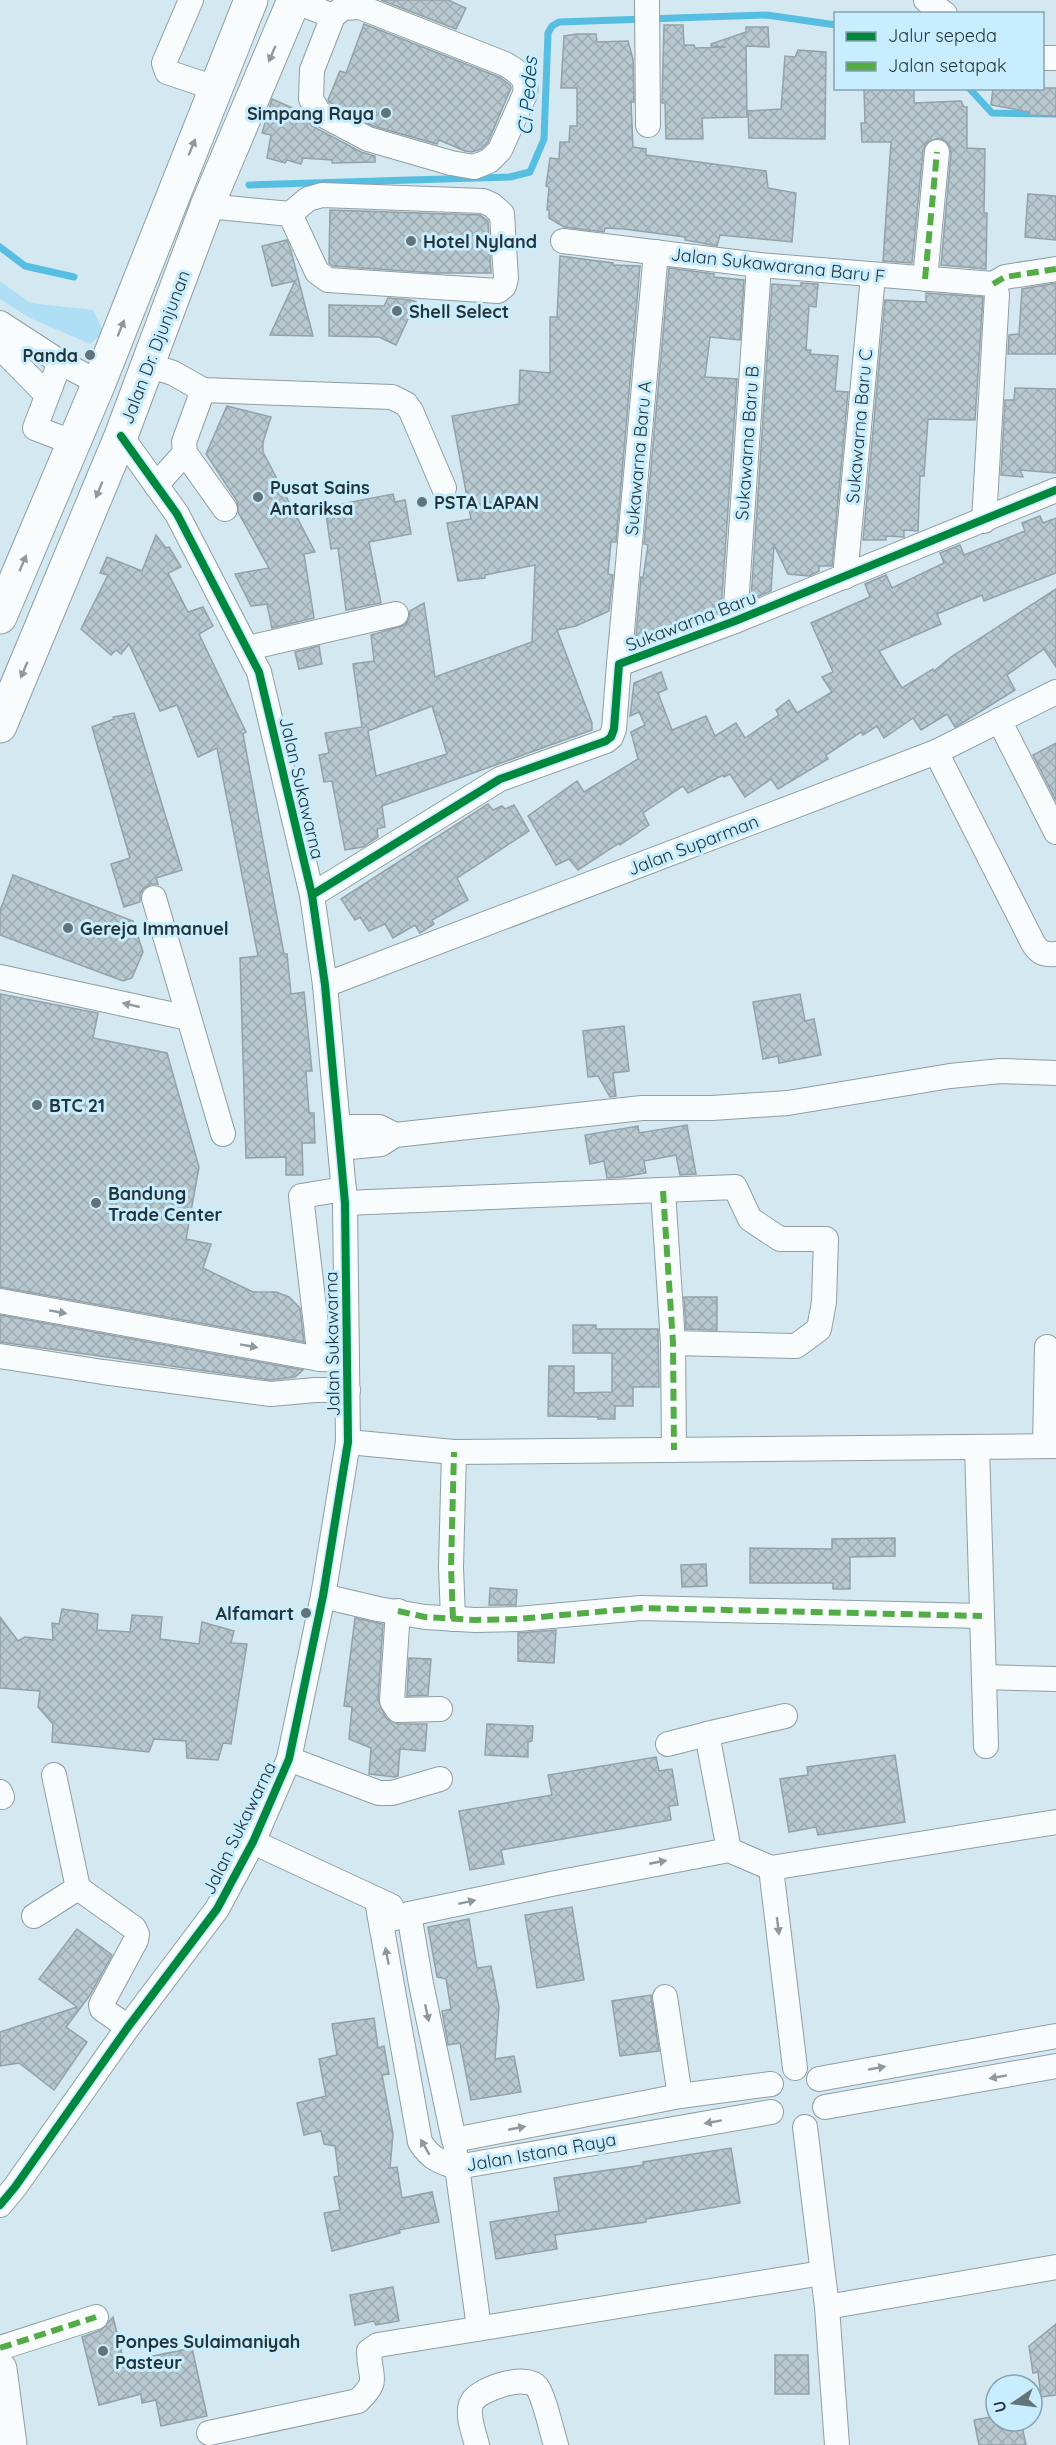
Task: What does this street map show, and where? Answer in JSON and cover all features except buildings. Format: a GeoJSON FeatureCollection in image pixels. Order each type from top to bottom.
{"type":"FeatureCollection","features":[{"type":"Feature","properties":{"kind":"highway"},"geometry":{"type":"LineString","coordinates":[[0,617],[99,382],[251,0]]}},
{"type":"Feature","properties":{"kind":"highway","name":"Jalan Dr. Djunjunan"},"geometry":{"type":"LineString","coordinates":[[0,726],[121,436],[207,206],[294,1]]}},
{"type":"Feature","properties":{"kind":"highway"},"geometry":{"type":"LineString","coordinates":[[0,2369],[10,2445]]}},
{"type":"Feature","properties":{"kind":"street"},"geometry":{"type":"LineString","coordinates":[[191,0],[164,63],[164,68],[167,72],[215,88]]}},
{"type":"Feature","properties":{"kind":"street"},"geometry":{"type":"LineString","coordinates":[[294,1],[333,16]]}},
{"type":"Feature","properties":{"kind":"street"},"geometry":{"type":"LineString","coordinates":[[360,7],[505,64],[520,73],[526,87],[525,94],[500,150],[489,161],[474,167],[451,163],[368,139],[319,113],[311,99],[312,70],[333,16],[343,8],[360,7]]}},
{"type":"Feature","properties":{"kind":"street"},"geometry":{"type":"LineString","coordinates":[[647,12],[648,125]]}},
{"type":"Feature","properties":{"kind":"street"},"geometry":{"type":"LineString","coordinates":[[925,279],[937,152]]}},
{"type":"Feature","properties":{"kind":"street"},"geometry":{"type":"LineString","coordinates":[[207,206],[290,214],[308,199],[322,195],[483,201],[492,205],[501,214],[506,278],[504,286],[498,291],[328,280],[317,272],[290,214]]}},
{"type":"Feature","properties":{"kind":"street","name":"Jalan Sukawarana Baru F"},"geometry":{"type":"LineString","coordinates":[[563,242],[759,265],[993,284]]}},
{"type":"Feature","properties":{"kind":"street","name":"Sukawarna Baru A"},"geometry":{"type":"LineString","coordinates":[[619,664],[656,252]]}},
{"type":"Feature","properties":{"kind":"street","name":"Sukawarna Baru B"},"geometry":{"type":"LineString","coordinates":[[735,621],[759,265]]}},
{"type":"Feature","properties":{"kind":"street"},"geometry":{"type":"LineString","coordinates":[[984,521],[997,294],[993,284],[1005,277],[1056,268]]}},
{"type":"Feature","properties":{"kind":"street","name":"Sukawarna Baru C"},"geometry":{"type":"LineString","coordinates":[[845,577],[873,276]]}},
{"type":"Feature","properties":{"kind":"street"},"geometry":{"type":"LineString","coordinates":[[0,323],[60,362],[99,382]]}},
{"type":"Feature","properties":{"kind":"street"},"geometry":{"type":"LineString","coordinates":[[0,346],[47,395]]}},
{"type":"Feature","properties":{"kind":"street"},"geometry":{"type":"LineString","coordinates":[[60,362],[35,428],[74,443]]}},
{"type":"Feature","properties":{"kind":"street"},"geometry":{"type":"LineString","coordinates":[[148,365],[173,373],[203,390],[392,397],[406,404],[411,411],[444,488]]}},
{"type":"Feature","properties":{"kind":"street"},"geometry":{"type":"LineString","coordinates":[[203,390],[184,442],[185,453],[225,509]]}},
{"type":"Feature","properties":{"kind":"street","name":"Jalan Sukawarna"},"geometry":{"type":"LineString","coordinates":[[0,2205],[128,2026],[217,1909],[253,1842],[289,1759],[323,1596],[348,1442],[344,1196],[325,985],[312,895],[259,672],[177,514],[121,436]]}},
{"type":"Feature","properties":{"kind":"street"},"geometry":{"type":"LineString","coordinates":[[156,485],[185,453]]}},
{"type":"Feature","properties":{"kind":"street","name":"Sukawarna Baru"},"geometry":{"type":"LineString","coordinates":[[312,895],[500,779],[606,741],[614,729],[619,664],[735,621],[1056,490]]}},
{"type":"Feature","properties":{"kind":"street"},"geometry":{"type":"LineString","coordinates":[[248,648],[396,614]]}},
{"type":"Feature","properties":{"kind":"street","name":"Jalan Suparman"},"geometry":{"type":"LineString","coordinates":[[325,985],[936,752],[1056,692]]}},
{"type":"Feature","properties":{"kind":"street"},"geometry":{"type":"LineString","coordinates":[[999,720],[1056,832]]}},
{"type":"Feature","properties":{"kind":"street"},"geometry":{"type":"LineString","coordinates":[[936,752],[1033,943],[1038,951],[1046,955],[1056,954]]}},
{"type":"Feature","properties":{"kind":"street"},"geometry":{"type":"LineString","coordinates":[[154,898],[223,1134]]}},
{"type":"Feature","properties":{"kind":"street"},"geometry":{"type":"LineString","coordinates":[[0,977],[188,1018]]}},
{"type":"Feature","properties":{"kind":"street"},"geometry":{"type":"LineString","coordinates":[[340,1137],[381,1144],[395,1135],[642,1108],[712,1108],[788,1103],[950,1076],[1001,1071],[1056,1073]]}},
{"type":"Feature","properties":{"kind":"street"},"geometry":{"type":"LineString","coordinates":[[320,1359],[301,1196],[663,1191],[735,1187],[750,1219],[780,1239],[826,1239],[824,1302],[819,1329],[796,1346],[673,1343]]}},
{"type":"Feature","properties":{"kind":"street"},"geometry":{"type":"LineString","coordinates":[[663,1191],[673,1343],[674,1450]]}},
{"type":"Feature","properties":{"kind":"street"},"geometry":{"type":"LineString","coordinates":[[0,1301],[320,1359],[347,1360]]}},
{"type":"Feature","properties":{"kind":"street"},"geometry":{"type":"LineString","coordinates":[[348,1442],[454,1452],[1051,1446],[1047,1347]]}},
{"type":"Feature","properties":{"kind":"street"},"geometry":{"type":"LineString","coordinates":[[0,1356],[271,1394],[315,1389],[348,1389]]}},
{"type":"Feature","properties":{"kind":"street"},"geometry":{"type":"LineString","coordinates":[[977,1447],[986,1746]]}},
{"type":"Feature","properties":{"kind":"street"},"geometry":{"type":"LineString","coordinates":[[453,1618],[451,1567],[454,1452]]}},
{"type":"Feature","properties":{"kind":"street"},"geometry":{"type":"LineString","coordinates":[[323,1596],[378,1610],[398,1611],[425,1617],[453,1618],[518,1619],[641,1608],[982,1616]]}},
{"type":"Feature","properties":{"kind":"street"},"geometry":{"type":"LineString","coordinates":[[398,1611],[392,1701],[398,1710],[440,1709]]}},
{"type":"Feature","properties":{"kind":"street"},"geometry":{"type":"LineString","coordinates":[[984,1677],[1056,1679]]}},
{"type":"Feature","properties":{"kind":"street"},"geometry":{"type":"LineString","coordinates":[[668,1744],[785,1716]]}},
{"type":"Feature","properties":{"kind":"street"},"geometry":{"type":"LineString","coordinates":[[707,1734],[729,1850]]}},
{"type":"Feature","properties":{"kind":"street"},"geometry":{"type":"LineString","coordinates":[[289,1759],[379,1793],[392,1793],[440,1779]]}},
{"type":"Feature","properties":{"kind":"street"},"geometry":{"type":"LineString","coordinates":[[54,1775],[78,1888],[134,1928],[137,1934],[136,1940],[101,2005],[102,2009],[128,2026]]}},
{"type":"Feature","properties":{"kind":"street"},"geometry":{"type":"LineString","coordinates":[[253,1842],[308,1866],[379,1911],[410,1914],[659,1862],[729,1850],[771,1868],[1056,1822]]}},
{"type":"Feature","properties":{"kind":"street"},"geometry":{"type":"LineString","coordinates":[[771,1868],[795,2068]]}},
{"type":"Feature","properties":{"kind":"street"},"geometry":{"type":"LineString","coordinates":[[34,1916],[78,1888]]}},
{"type":"Feature","properties":{"kind":"street","name":"Jalan Istana Raya"},"geometry":{"type":"LineString","coordinates":[[379,1911],[420,2142],[428,2155],[439,2162],[457,2166],[771,2112]]}},
{"type":"Feature","properties":{"kind":"street","name":"Jalan Istana Raya"},"geometry":{"type":"LineString","coordinates":[[410,1914],[421,1984],[454,2140],[680,2096],[771,2084]]}},
{"type":"Feature","properties":{"kind":"street"},"geometry":{"type":"LineString","coordinates":[[394,1990],[421,1984]]}},
{"type":"Feature","properties":{"kind":"street"},"geometry":{"type":"LineString","coordinates":[[665,1997],[680,2096]]}},
{"type":"Feature","properties":{"kind":"street"},"geometry":{"type":"LineString","coordinates":[[819,2079],[1056,2036]]}},
{"type":"Feature","properties":{"kind":"street"},"geometry":{"type":"LineString","coordinates":[[825,2107],[1056,2066]]}},
{"type":"Feature","properties":{"kind":"street"},"geometry":{"type":"LineString","coordinates":[[795,2068],[804,2069],[819,2079],[826,2097],[825,2107],[820,2116],[804,2127],[785,2126],[777,2120],[767,2103],[771,2084],[777,2076],[785,2070],[795,2068]]}},
{"type":"Feature","properties":{"kind":"street"},"geometry":{"type":"LineString","coordinates":[[804,2127],[827,2307],[837,2445]]}},
{"type":"Feature","properties":{"kind":"street"},"geometry":{"type":"LineString","coordinates":[[454,2140],[479,2328]]}},
{"type":"Feature","properties":{"kind":"street"},"geometry":{"type":"LineString","coordinates":[[827,2307],[1056,2266]]}},
{"type":"Feature","properties":{"kind":"street"},"geometry":{"type":"LineString","coordinates":[[209,2433],[358,2401],[370,2390],[373,2381],[369,2352],[378,2345],[822,2273]]}},
{"type":"Feature","properties":{"kind":"street"},"geometry":{"type":"LineString","coordinates":[[0,2348],[96,2318]]}},
{"type":"Feature","properties":{"kind":"street"},"geometry":{"type":"LineString","coordinates":[[477,2445],[470,2417],[471,2403],[478,2394],[514,2381],[527,2380],[537,2387],[556,2445]]}},
{"type":"Feature","properties":{"kind":"shaded area"},"geometry":{"type":"Polygon","coordinates":[[[0,281],[30,303],[93,310],[104,332],[90,344],[30,318],[0,299],[0,281]]]}},
{"type":"Feature","properties":{"kind":"waterway","name":"Ci Pedes"},"geometry":{"type":"LineString","coordinates":[[249,185],[510,177],[530,172],[544,139],[548,33],[552,26],[559,22],[767,15],[834,25]]}},
{"type":"Feature","properties":{"kind":"waterway","name":"Ci Pedes"},"geometry":{"type":"LineString","coordinates":[[971,90],[992,113],[1056,114]]}},
{"type":"Feature","properties":{"kind":"waterway","name":"Ci Pedes"},"geometry":{"type":"LineString","coordinates":[[0,247],[25,266],[74,277]]}},
{"type":"Feature","properties":{"kind":"marked path"},"geometry":{"type":"LineString","coordinates":[[925,279],[937,152]]}},
{"type":"Feature","properties":{"kind":"marked path"},"geometry":{"type":"LineString","coordinates":[[993,284],[1005,277],[1056,269]]}},
{"type":"Feature","properties":{"kind":"marked path"},"geometry":{"type":"LineString","coordinates":[[663,1191],[673,1343],[674,1450]]}},
{"type":"Feature","properties":{"kind":"marked path"},"geometry":{"type":"LineString","coordinates":[[453,1619],[451,1567],[454,1452]]}},
{"type":"Feature","properties":{"kind":"marked path"},"geometry":{"type":"LineString","coordinates":[[398,1611],[425,1617],[475,1620],[518,1619],[641,1608],[982,1616]]}},
{"type":"Feature","properties":{"kind":"marked path"},"geometry":{"type":"LineString","coordinates":[[0,2348],[96,2317]]}},
{"type":"Feature","properties":{"kind":"cycle path"},"geometry":{"type":"LineString","coordinates":[[0,2205],[128,2027],[217,1909],[253,1842],[289,1759],[323,1596],[348,1442],[345,1203],[325,985],[312,895],[259,672],[177,514],[121,436]]}},
{"type":"Feature","properties":{"kind":"cycle path"},"geometry":{"type":"LineString","coordinates":[[312,895],[500,779],[606,741],[611,737],[614,729],[619,664],[735,621],[1056,490]]}},
{"type":"Feature","properties":{"kind":"place","name":"Simpang Raya"},"geometry":{"type":"Point","coordinates":[386,113]}},
{"type":"Feature","properties":{"kind":"place","name":"Hotel Nyland"},"geometry":{"type":"Point","coordinates":[411,241]}},
{"type":"Feature","properties":{"kind":"place","name":"Shell Select"},"geometry":{"type":"Point","coordinates":[397,311]}},
{"type":"Feature","properties":{"kind":"place","name":"Panda"},"geometry":{"type":"Point","coordinates":[90,355]}},
{"type":"Feature","properties":{"kind":"place","name":"Pusat Sains Antariksa"},"geometry":{"type":"Point","coordinates":[258,497]}},
{"type":"Feature","properties":{"kind":"place","name":"PSTA LAPAN"},"geometry":{"type":"Point","coordinates":[422,502]}},
{"type":"Feature","properties":{"kind":"place","name":"Gereja Immanuel"},"geometry":{"type":"Point","coordinates":[68,928]}},
{"type":"Feature","properties":{"kind":"place","name":"BTC 21"},"geometry":{"type":"Point","coordinates":[37,1105]}},
{"type":"Feature","properties":{"kind":"place","name":"Bandung Trade Center"},"geometry":{"type":"Point","coordinates":[96,1203]}},
{"type":"Feature","properties":{"kind":"place","name":"Alfamart"},"geometry":{"type":"Point","coordinates":[306,1613]}},
{"type":"Feature","properties":{"kind":"place","name":"Ponpes Sulaimaniyah Pasteur"},"geometry":{"type":"Point","coordinates":[103,2351]}}]}
